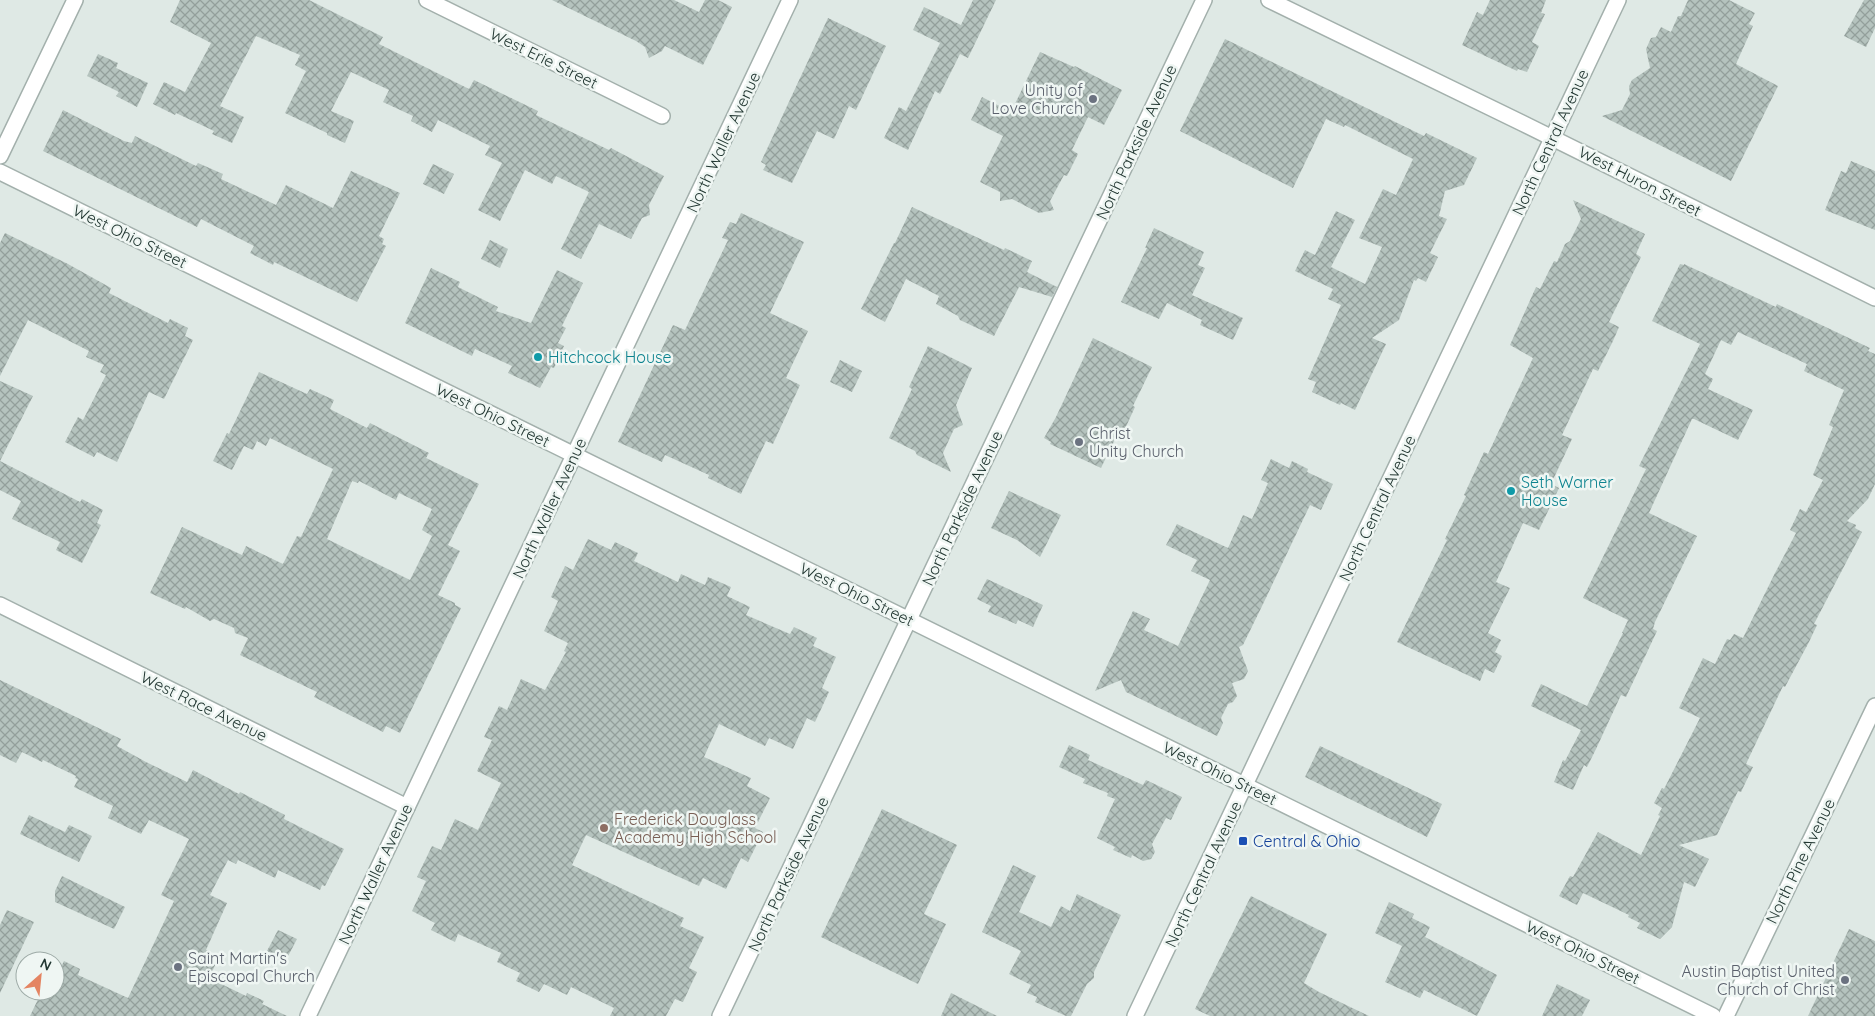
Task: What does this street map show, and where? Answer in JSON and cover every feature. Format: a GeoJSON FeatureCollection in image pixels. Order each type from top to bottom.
{"type":"FeatureCollection","features":[{"type":"Feature","properties":{"kind":"street"},"geometry":{"type":"LineString","coordinates":[[0,156],[75,0]]}},
{"type":"Feature","properties":{"kind":"street","name":"West Erie Street"},"geometry":{"type":"LineString","coordinates":[[427,0],[662,116]]}},
{"type":"Feature","properties":{"kind":"street","name":"North Waller Avenue"},"geometry":{"type":"LineString","coordinates":[[308,1016],[790,0]]}},
{"type":"Feature","properties":{"kind":"street","name":"North Parkside Avenue"},"geometry":{"type":"LineString","coordinates":[[720,1016],[1204,0]]}},
{"type":"Feature","properties":{"kind":"street","name":"West Huron Street"},"geometry":{"type":"LineString","coordinates":[[1269,0],[1875,298]]}},
{"type":"Feature","properties":{"kind":"street","name":"North Central Avenue"},"geometry":{"type":"LineString","coordinates":[[1135,1016],[1618,0]]}},
{"type":"Feature","properties":{"kind":"street","name":"West Ohio Street"},"geometry":{"type":"LineString","coordinates":[[0,172],[1713,1016]]}},
{"type":"Feature","properties":{"kind":"street","name":"West Race Avenue"},"geometry":{"type":"LineString","coordinates":[[0,605],[407,807]]}},
{"type":"Feature","properties":{"kind":"street","name":"North Pine Avenue"},"geometry":{"type":"LineString","coordinates":[[1726,1016],[1875,706]]}},
{"type":"Feature","properties":{"kind":"building"},"geometry":{"type":"Polygon","coordinates":[[[180,0],[309,0],[383,37],[379,44],[469,89],[474,80],[538,111],[536,115],[609,150],[611,148],[664,176],[649,205],[650,215],[642,218],[631,239],[599,224],[581,259],[561,249],[589,192],[556,176],[552,184],[525,170],[500,221],[478,210],[502,163],[485,155],[490,146],[438,120],[432,132],[411,121],[413,116],[383,102],[389,90],[351,72],[331,111],[354,121],[345,143],[327,135],[327,133],[285,113],[306,71],[295,65],[300,55],[256,36],[220,106],[244,117],[232,143],[212,134],[214,131],[153,104],[164,82],[185,92],[211,43],[170,22],[180,0]]]}},
{"type":"Feature","properties":{"kind":"building"},"geometry":{"type":"Polygon","coordinates":[[[552,0],[674,0],[699,12],[705,0],[718,0],[732,7],[703,65],[665,46],[662,51],[649,58],[645,47],[636,41],[552,0]]]}},
{"type":"Feature","properties":{"kind":"building"},"geometry":{"type":"Polygon","coordinates":[[[973,0],[996,0],[968,58],[960,54],[940,94],[935,91],[908,150],[884,138],[899,107],[906,111],[940,43],[913,30],[924,7],[961,25],[973,0]]]}},
{"type":"Feature","properties":{"kind":"building"},"geometry":{"type":"Polygon","coordinates":[[[1490,0],[1546,0],[1541,13],[1545,14],[1532,42],[1539,46],[1527,72],[1518,69],[1517,71],[1462,45],[1477,12],[1483,15],[1490,0]]]}},
{"type":"Feature","properties":{"kind":"building"},"geometry":{"type":"Polygon","coordinates":[[[1688,0],[1729,0],[1755,13],[1749,24],[1753,26],[1736,64],[1778,86],[1731,181],[1602,116],[1622,110],[1630,94],[1629,86],[1632,80],[1650,68],[1646,49],[1651,38],[1656,37],[1661,27],[1671,32],[1688,0]]]}},
{"type":"Feature","properties":{"kind":"building"},"geometry":{"type":"Polygon","coordinates":[[[1864,0],[1875,0],[1875,28],[1866,47],[1844,36],[1864,0]]]}},
{"type":"Feature","properties":{"kind":"building"},"geometry":{"type":"Polygon","coordinates":[[[828,18],[886,46],[856,110],[849,106],[834,139],[817,131],[792,183],[763,170],[766,165],[761,162],[828,18]]]}},
{"type":"Feature","properties":{"kind":"building"},"geometry":{"type":"Polygon","coordinates":[[[1225,39],[1424,136],[1426,133],[1477,158],[1464,185],[1445,191],[1439,216],[1447,219],[1430,253],[1438,257],[1426,282],[1418,278],[1416,281],[1414,280],[1399,320],[1372,338],[1386,344],[1355,410],[1312,392],[1316,382],[1308,379],[1341,305],[1328,299],[1333,289],[1295,271],[1305,250],[1315,255],[1336,211],[1355,220],[1331,267],[1365,284],[1382,247],[1359,238],[1383,189],[1396,195],[1413,159],[1345,125],[1344,127],[1326,119],[1293,188],[1180,131],[1225,39]]]}},
{"type":"Feature","properties":{"kind":"building"},"geometry":{"type":"Polygon","coordinates":[[[1040,52],[1075,66],[1122,90],[1104,125],[1088,117],[1072,150],[1078,154],[1067,176],[1064,175],[1050,201],[1054,210],[1039,213],[1012,199],[1000,201],[1000,192],[980,182],[1003,136],[971,120],[982,97],[1011,112],[1040,52]]]}},
{"type":"Feature","properties":{"kind":"building"},"geometry":{"type":"Polygon","coordinates":[[[98,54],[118,63],[116,68],[148,83],[137,107],[116,96],[119,92],[87,76],[98,54]]]}},
{"type":"Feature","properties":{"kind":"building"},"geometry":{"type":"Polygon","coordinates":[[[63,110],[124,141],[132,143],[135,136],[196,166],[198,163],[223,174],[221,179],[276,205],[286,185],[333,208],[351,171],[400,193],[379,236],[384,239],[382,244],[386,246],[357,302],[274,262],[273,265],[250,253],[254,246],[201,219],[197,227],[43,151],[63,110]]]}},
{"type":"Feature","properties":{"kind":"building"},"geometry":{"type":"Polygon","coordinates":[[[1851,161],[1875,171],[1875,230],[1825,210],[1841,171],[1846,173],[1851,161]]]}},
{"type":"Feature","properties":{"kind":"building"},"geometry":{"type":"Polygon","coordinates":[[[433,164],[454,174],[444,194],[423,184],[433,164]]]}},
{"type":"Feature","properties":{"kind":"building"},"geometry":{"type":"Polygon","coordinates":[[[1573,200],[1645,234],[1636,254],[1641,257],[1609,322],[1619,327],[1613,341],[1598,371],[1593,369],[1562,435],[1572,439],[1551,484],[1559,488],[1539,530],[1523,523],[1496,582],[1510,588],[1488,633],[1501,640],[1495,652],[1502,656],[1494,673],[1485,669],[1480,681],[1397,642],[1447,540],[1445,539],[1466,496],[1464,495],[1484,452],[1488,454],[1533,358],[1510,345],[1536,287],[1540,289],[1554,261],[1557,262],[1565,244],[1570,241],[1581,219],[1573,200]]]}},
{"type":"Feature","properties":{"kind":"building"},"geometry":{"type":"Polygon","coordinates":[[[912,207],[1032,261],[1027,272],[1057,287],[1052,297],[1019,287],[994,336],[960,320],[958,316],[936,304],[939,296],[906,279],[885,322],[861,309],[912,207]]]}},
{"type":"Feature","properties":{"kind":"building"},"geometry":{"type":"Polygon","coordinates":[[[741,213],[804,242],[770,313],[808,331],[786,378],[800,385],[773,444],[766,441],[741,494],[708,478],[709,475],[665,455],[662,462],[618,442],[673,325],[685,330],[728,240],[722,238],[730,222],[736,224],[741,213]]]}},
{"type":"Feature","properties":{"kind":"building"},"geometry":{"type":"Polygon","coordinates":[[[1154,228],[1204,252],[1198,265],[1205,268],[1192,295],[1243,318],[1233,340],[1200,325],[1202,320],[1167,303],[1159,319],[1121,302],[1147,248],[1145,248],[1154,228]]]}},
{"type":"Feature","properties":{"kind":"building"},"geometry":{"type":"Polygon","coordinates":[[[5,233],[111,288],[109,293],[168,323],[170,319],[188,328],[185,336],[193,340],[164,399],[149,392],[117,462],[97,452],[94,457],[65,442],[78,417],[83,420],[106,375],[100,372],[104,365],[86,357],[89,351],[28,320],[0,376],[0,243],[5,233]]]}},
{"type":"Feature","properties":{"kind":"building"},"geometry":{"type":"Polygon","coordinates":[[[490,240],[508,249],[500,268],[481,259],[490,240]]]}},
{"type":"Feature","properties":{"kind":"building"},"geometry":{"type":"Polygon","coordinates":[[[1680,264],[1684,264],[1776,307],[1777,304],[1870,348],[1868,351],[1875,354],[1875,484],[1868,499],[1847,521],[1856,525],[1855,528],[1862,532],[1814,624],[1817,625],[1809,642],[1785,687],[1783,686],[1746,764],[1753,767],[1741,792],[1738,791],[1717,835],[1679,845],[1709,859],[1695,887],[1684,882],[1672,927],[1660,939],[1637,928],[1640,923],[1628,917],[1629,915],[1583,893],[1577,905],[1559,896],[1570,876],[1573,877],[1598,832],[1641,855],[1662,808],[1654,803],[1662,788],[1664,789],[1700,718],[1679,708],[1703,658],[1715,664],[1727,639],[1730,640],[1734,634],[1743,638],[1796,533],[1790,530],[1800,509],[1806,512],[1823,480],[1813,475],[1833,427],[1829,425],[1844,390],[1804,371],[1807,364],[1738,332],[1731,345],[1721,340],[1705,374],[1713,379],[1708,389],[1753,410],[1738,440],[1692,419],[1649,513],[1697,536],[1655,622],[1653,629],[1657,631],[1626,697],[1621,695],[1587,767],[1584,765],[1573,790],[1554,782],[1563,760],[1565,761],[1581,730],[1531,706],[1541,684],[1587,706],[1628,620],[1583,598],[1646,469],[1639,466],[1700,344],[1652,321],[1680,264]]]}},
{"type":"Feature","properties":{"kind":"building"},"geometry":{"type":"Polygon","coordinates":[[[431,268],[460,282],[458,287],[498,307],[496,311],[531,323],[557,270],[583,283],[562,326],[566,328],[558,343],[564,346],[554,368],[551,367],[540,388],[508,373],[512,366],[475,349],[472,356],[405,323],[431,268]]]}},
{"type":"Feature","properties":{"kind":"building"},"geometry":{"type":"Polygon","coordinates":[[[1093,338],[1152,367],[1133,406],[1135,407],[1124,431],[1120,429],[1101,468],[1050,444],[1051,442],[1044,438],[1056,417],[1093,338]]]}},
{"type":"Feature","properties":{"kind":"building"},"geometry":{"type":"Polygon","coordinates":[[[928,346],[972,368],[956,405],[963,425],[954,429],[943,453],[951,472],[889,438],[912,389],[909,387],[928,346]]]}},
{"type":"Feature","properties":{"kind":"building"},"geometry":{"type":"Polygon","coordinates":[[[840,360],[862,371],[852,392],[830,382],[840,360]]]}},
{"type":"Feature","properties":{"kind":"building"},"geometry":{"type":"Polygon","coordinates":[[[259,372],[307,394],[310,389],[334,400],[330,409],[367,428],[370,423],[429,453],[426,458],[479,484],[448,545],[460,551],[438,595],[461,608],[400,733],[386,726],[383,732],[314,697],[317,692],[240,655],[248,638],[235,633],[234,628],[214,619],[210,621],[186,607],[185,609],[150,593],[182,527],[242,555],[246,546],[283,564],[297,536],[301,537],[333,469],[270,438],[266,446],[257,441],[253,450],[244,446],[232,470],[213,461],[227,433],[229,434],[259,372]],[[352,481],[327,539],[410,580],[432,536],[422,530],[432,509],[399,493],[396,500],[359,481],[358,483],[352,481]]]}},
{"type":"Feature","properties":{"kind":"building"},"geometry":{"type":"Polygon","coordinates":[[[0,381],[33,396],[0,461],[0,381]]]}},
{"type":"Feature","properties":{"kind":"building"},"geometry":{"type":"Polygon","coordinates":[[[1271,459],[1289,468],[1292,461],[1308,469],[1307,472],[1333,484],[1321,510],[1310,505],[1243,645],[1239,647],[1248,671],[1244,679],[1232,683],[1237,696],[1233,702],[1228,704],[1221,718],[1223,723],[1217,736],[1126,692],[1121,680],[1095,691],[1133,611],[1150,619],[1144,630],[1178,646],[1210,580],[1191,571],[1197,560],[1166,545],[1177,524],[1228,548],[1243,515],[1252,519],[1268,483],[1261,480],[1271,459]]]}},
{"type":"Feature","properties":{"kind":"building"},"geometry":{"type":"Polygon","coordinates":[[[0,461],[80,502],[82,499],[103,510],[97,523],[101,525],[82,563],[56,550],[60,542],[12,519],[21,501],[0,490],[0,461]]]}},
{"type":"Feature","properties":{"kind":"building"},"geometry":{"type":"Polygon","coordinates":[[[1009,491],[1061,515],[1040,557],[1017,540],[991,528],[1009,491]]]}},
{"type":"Feature","properties":{"kind":"building","name":"Frederick Douglass Academy High School"},"geometry":{"type":"Polygon","coordinates":[[[588,539],[611,550],[615,542],[638,553],[634,561],[678,582],[681,574],[705,585],[708,577],[731,587],[727,596],[750,607],[746,615],[790,634],[794,627],[817,638],[813,646],[836,657],[822,688],[829,692],[815,722],[807,718],[793,749],[769,738],[765,746],[719,724],[704,757],[751,778],[747,786],[770,798],[755,828],[763,832],[748,862],[741,858],[726,889],[703,878],[699,886],[586,835],[572,865],[684,918],[680,926],[704,937],[689,968],[697,972],[683,1002],[675,999],[666,1016],[610,1016],[614,1008],[571,987],[567,995],[544,984],[539,992],[516,981],[520,973],[497,962],[501,953],[458,934],[455,942],[431,930],[435,923],[412,911],[426,881],[417,877],[432,846],[441,850],[455,819],[478,830],[501,783],[477,771],[492,740],[484,737],[499,706],[507,710],[521,679],[545,690],[566,652],[564,651],[568,643],[544,631],[558,601],[551,597],[565,566],[573,570],[588,539]]]}},
{"type":"Feature","properties":{"kind":"building"},"geometry":{"type":"Polygon","coordinates":[[[987,579],[1043,605],[1033,627],[1018,620],[1016,624],[988,612],[991,606],[977,599],[987,579]]]}},
{"type":"Feature","properties":{"kind":"building"},"geometry":{"type":"Polygon","coordinates":[[[0,680],[121,739],[117,746],[146,762],[187,782],[193,770],[285,815],[284,819],[344,849],[325,886],[322,885],[320,890],[278,870],[275,878],[238,860],[236,864],[228,860],[210,895],[227,903],[206,950],[219,957],[209,978],[246,996],[247,993],[264,1001],[262,1004],[287,1016],[30,1016],[37,1001],[65,1001],[65,962],[80,969],[78,975],[128,998],[174,901],[161,895],[189,839],[149,820],[141,834],[108,818],[113,806],[74,787],[78,779],[75,778],[76,776],[22,752],[16,763],[0,755],[0,680]]]}},
{"type":"Feature","properties":{"kind":"building"},"geometry":{"type":"Polygon","coordinates":[[[1069,745],[1090,755],[1088,760],[1143,785],[1146,780],[1182,797],[1171,820],[1166,818],[1152,844],[1155,852],[1151,859],[1143,861],[1132,855],[1131,858],[1113,850],[1115,847],[1097,838],[1115,799],[1107,796],[1108,793],[1083,783],[1085,779],[1059,767],[1069,745]]]}},
{"type":"Feature","properties":{"kind":"building"},"geometry":{"type":"Polygon","coordinates":[[[1320,746],[1442,804],[1427,837],[1305,777],[1320,746]]]}},
{"type":"Feature","properties":{"kind":"building"},"geometry":{"type":"Polygon","coordinates":[[[882,809],[957,845],[924,914],[946,924],[918,984],[821,937],[882,809]]]}},
{"type":"Feature","properties":{"kind":"building"},"geometry":{"type":"Polygon","coordinates":[[[29,815],[65,832],[69,825],[92,836],[79,862],[20,834],[29,815]]]}},
{"type":"Feature","properties":{"kind":"building"},"geometry":{"type":"Polygon","coordinates":[[[1013,865],[1036,876],[1019,912],[1051,927],[1061,906],[1070,911],[1077,894],[1121,915],[1094,972],[1094,978],[1087,984],[1071,1016],[1066,1016],[1035,1002],[1037,997],[1027,993],[1031,985],[1009,974],[1021,951],[982,932],[1013,865]]]}},
{"type":"Feature","properties":{"kind":"building"},"geometry":{"type":"Polygon","coordinates":[[[62,876],[125,907],[114,929],[55,902],[55,891],[62,876]]]}},
{"type":"Feature","properties":{"kind":"building"},"geometry":{"type":"Polygon","coordinates":[[[1251,896],[1327,934],[1304,983],[1369,1016],[1210,1016],[1195,1009],[1251,896]]]}},
{"type":"Feature","properties":{"kind":"building"},"geometry":{"type":"Polygon","coordinates":[[[1389,902],[1414,914],[1412,918],[1430,927],[1425,937],[1497,975],[1477,1016],[1424,990],[1420,998],[1385,982],[1402,946],[1375,933],[1389,902]]]}},
{"type":"Feature","properties":{"kind":"building"},"geometry":{"type":"Polygon","coordinates":[[[7,910],[34,922],[20,951],[15,951],[15,962],[0,993],[0,925],[7,910]]]}},
{"type":"Feature","properties":{"kind":"building","name":"Austin Baptist United Church of Christ"},"geometry":{"type":"Polygon","coordinates":[[[1849,929],[1875,941],[1875,1016],[1808,1016],[1849,929]]]}},
{"type":"Feature","properties":{"kind":"building"},"geometry":{"type":"Polygon","coordinates":[[[278,930],[297,939],[286,960],[267,951],[278,930]]]}},
{"type":"Feature","properties":{"kind":"building"},"geometry":{"type":"Polygon","coordinates":[[[1557,984],[1590,1000],[1582,1016],[1542,1016],[1557,984]]]}},
{"type":"Feature","properties":{"kind":"building"},"geometry":{"type":"Polygon","coordinates":[[[951,993],[997,1016],[941,1016],[951,993]]]}},
{"type":"Feature","properties":{"kind":"place","name":"Unity of Love Church"},"geometry":{"type":"Point","coordinates":[1093,99]}},
{"type":"Feature","properties":{"kind":"place","name":"Hitchcock House"},"geometry":{"type":"Point","coordinates":[538,357]}},
{"type":"Feature","properties":{"kind":"place","name":"Christ Unity Church"},"geometry":{"type":"Point","coordinates":[1079,442]}},
{"type":"Feature","properties":{"kind":"place","name":"Seth Warner House"},"geometry":{"type":"Point","coordinates":[1511,491]}},
{"type":"Feature","properties":{"kind":"place","name":"Frederick Douglass Academy High School"},"geometry":{"type":"Point","coordinates":[604,828]}},
{"type":"Feature","properties":{"kind":"place","name":"Central & Ohio"},"geometry":{"type":"Point","coordinates":[1243,841]}},
{"type":"Feature","properties":{"kind":"place","name":"Saint Martin's Episcopal Church"},"geometry":{"type":"Point","coordinates":[178,967]}},
{"type":"Feature","properties":{"kind":"place","name":"Austin Baptist United Church of Christ"},"geometry":{"type":"Point","coordinates":[1845,980]}}]}
